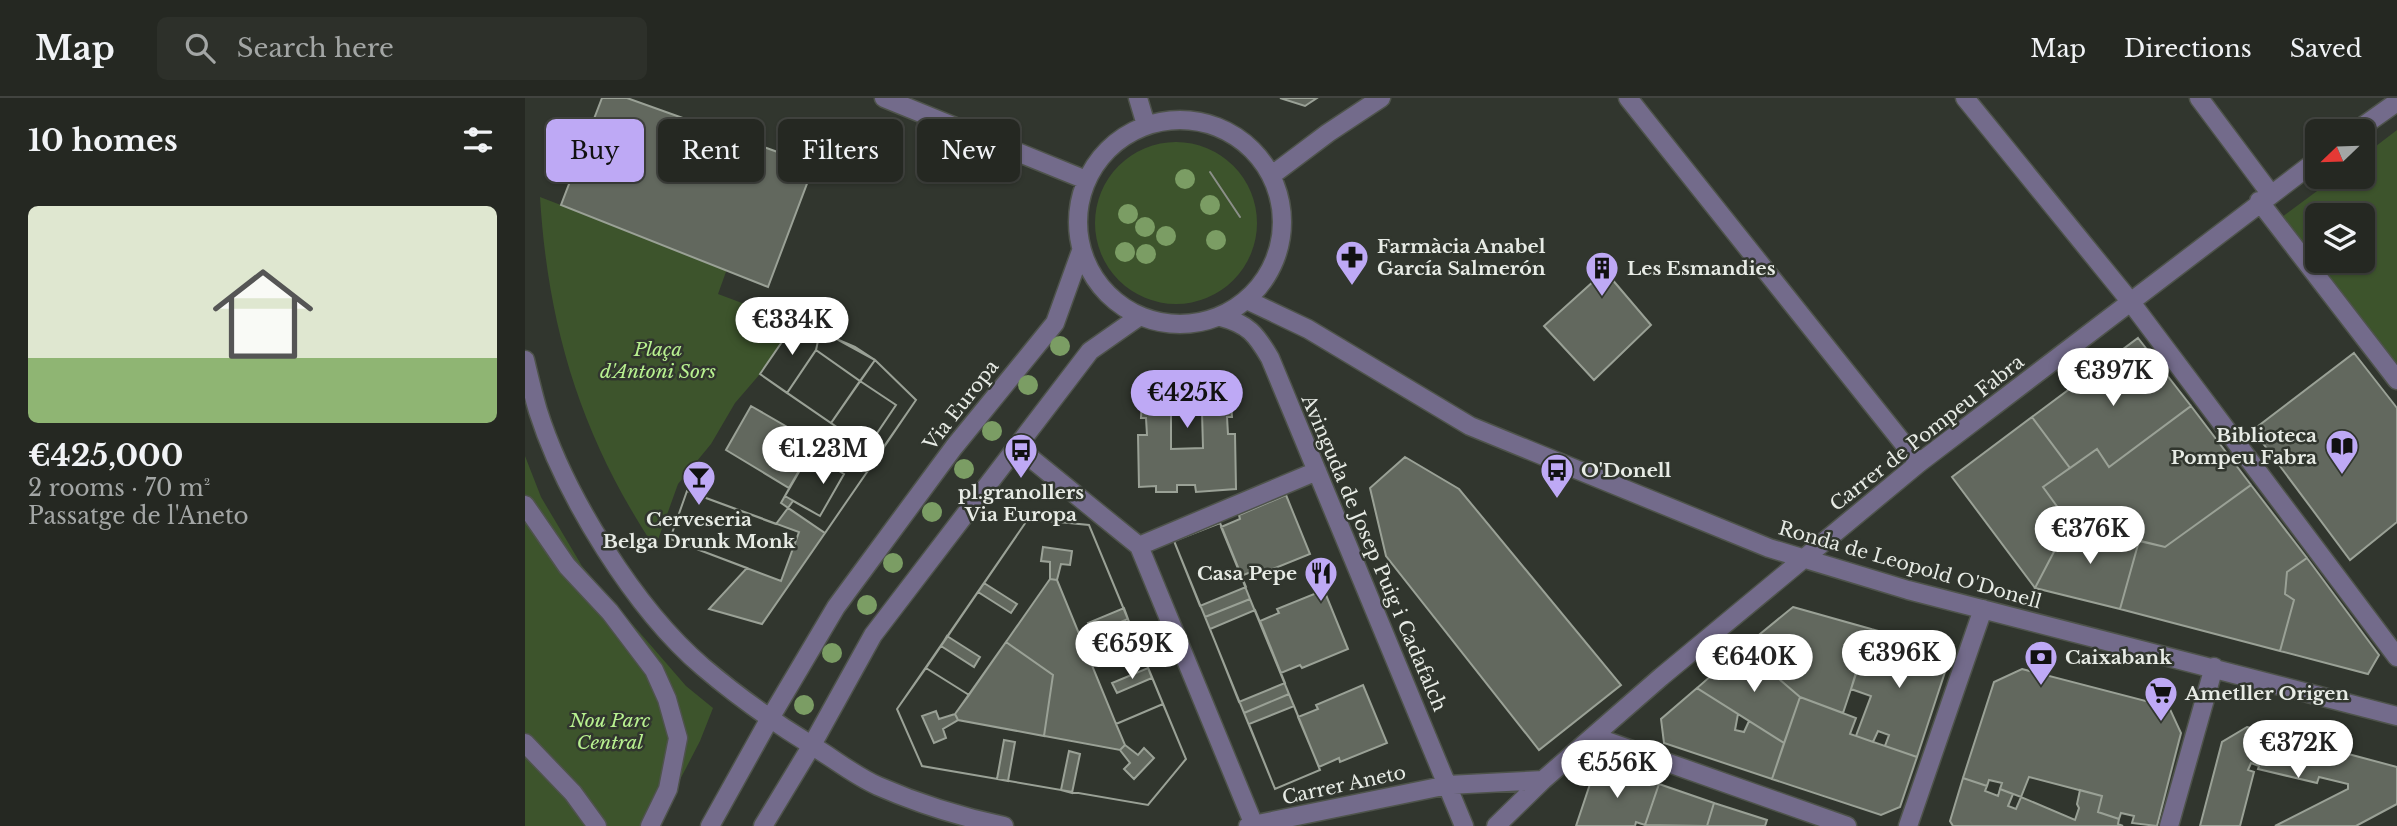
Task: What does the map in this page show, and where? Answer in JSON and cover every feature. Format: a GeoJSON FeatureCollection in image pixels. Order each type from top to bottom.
{"type":"FeatureCollection","features":[{"type":"Feature","properties":{"kind":"street"},"geometry":{"type":"LineString","coordinates":[[884,98],[1086,180]]}},
{"type":"Feature","properties":{"kind":"street"},"geometry":{"type":"LineString","coordinates":[[1138,98],[1146,125]]}},
{"type":"Feature","properties":{"kind":"street"},"geometry":{"type":"LineString","coordinates":[[1272,175],[1381,98]]}},
{"type":"Feature","properties":{"kind":"street"},"geometry":{"type":"LineString","coordinates":[[1628,98],[1919,463]]}},
{"type":"Feature","properties":{"kind":"street"},"geometry":{"type":"LineString","coordinates":[[1965,98],[2130,302],[2397,657]]}},
{"type":"Feature","properties":{"kind":"street"},"geometry":{"type":"LineString","coordinates":[[2199,98],[2265,197],[2397,380]]}},
{"type":"Feature","properties":{"kind":"street"},"geometry":{"type":"LineString","coordinates":[[2373,119],[2397,102]]}},
{"type":"Feature","properties":{"kind":"street"},"geometry":{"type":"LineString","coordinates":[[1184,119],[1213,124],[1230,132],[1251,148],[1272,175],[1282,210],[1282,232],[1276,258],[1247,300],[1221,317],[1180,325],[1159,323],[1140,316],[1108,296],[1081,251],[1078,207],[1086,180],[1107,149],[1129,132],[1146,125],[1184,119]]}},
{"type":"Feature","properties":{"kind":"street","name":"Carrer de Pompeu Fabra"},"geometry":{"type":"LineString","coordinates":[[1496,826],[1543,780],[1661,677],[1919,463],[2305,169]]}},
{"type":"Feature","properties":{"kind":"street","name":"Via Europa"},"geometry":{"type":"LineString","coordinates":[[710,826],[769,720],[844,597],[954,447],[1055,323],[1081,251]]}},
{"type":"Feature","properties":{"kind":"street","name":"Ronda de Leopold O'Donell"},"geometry":{"type":"LineString","coordinates":[[1247,300],[1308,329],[1469,426],[1565,467],[1803,560],[2397,716]]}},
{"type":"Feature","properties":{"kind":"street"},"geometry":{"type":"LineString","coordinates":[[763,826],[873,635],[1090,351],[1140,316]]}},
{"type":"Feature","properties":{"kind":"street","name":"Avinguda de Josep Puig i Cadafalch"},"geometry":{"type":"LineString","coordinates":[[1221,317],[1239,321],[1259,339],[1270,358],[1464,826]]}},
{"type":"Feature","properties":{"kind":"street"},"geometry":{"type":"LineString","coordinates":[[525,360],[538,412],[565,478],[625,579],[658,620],[701,666],[769,720],[876,786],[958,816],[1004,826]]}},
{"type":"Feature","properties":{"kind":"street"},"geometry":{"type":"LineString","coordinates":[[1017,447],[1139,547],[1251,825]]}},
{"type":"Feature","properties":{"kind":"street"},"geometry":{"type":"LineString","coordinates":[[1139,547],[1317,471]]}},
{"type":"Feature","properties":{"kind":"street"},"geometry":{"type":"LineString","coordinates":[[525,505],[567,566],[611,612],[647,661],[667,699],[678,738],[668,789],[650,826]]}},
{"type":"Feature","properties":{"kind":"street"},"geometry":{"type":"LineString","coordinates":[[1908,826],[1983,609]]}},
{"type":"Feature","properties":{"kind":"street"},"geometry":{"type":"LineString","coordinates":[[2169,826],[2214,667]]}},
{"type":"Feature","properties":{"kind":"street"},"geometry":{"type":"LineString","coordinates":[[1595,737],[1847,826]]}},
{"type":"Feature","properties":{"kind":"street"},"geometry":{"type":"LineString","coordinates":[[525,743],[573,793],[597,826]]}},
{"type":"Feature","properties":{"kind":"street"},"geometry":{"type":"LineString","coordinates":[[1448,785],[1543,780]]}},
{"type":"Feature","properties":{"kind":"street","name":"Carrer Aneto"},"geometry":{"type":"LineString","coordinates":[[1251,825],[1448,785]]}},
{"type":"Feature","properties":{"kind":"green space"},"geometry":{"type":"Polygon","coordinates":[[[2397,130],[2397,367],[2325,273],[2375,273],[2375,203],[2305,203],[2305,247],[2282,217],[2320,189],[2375,189],[2375,147],[2397,130]]]}},
{"type":"Feature","properties":{"kind":"green space"},"geometry":{"type":"Polygon","coordinates":[[[1176,142],[1207,149],[1233,166],[1250,192],[1257,223],[1250,254],[1233,280],[1207,297],[1176,304],[1145,297],[1119,280],[1102,254],[1095,223],[1102,192],[1119,166],[1145,149],[1176,142]]]}},
{"type":"Feature","properties":{"kind":"green space","name":"Plaça d'Antoni Sors"},"geometry":{"type":"Polygon","coordinates":[[[540,197],[727,269],[718,294],[795,323],[760,374],[735,403],[711,444],[678,484],[655,548],[607,465],[573,381],[551,292],[540,197]]]}},
{"type":"Feature","properties":{"kind":"green space","name":"Nou Parc Central"},"geometry":{"type":"Polygon","coordinates":[[[525,456],[541,497],[582,566],[686,686],[713,708],[700,741],[656,826],[525,826],[525,456]]]}},
{"type":"Feature","properties":{"kind":"building"},"geometry":{"type":"Polygon","coordinates":[[[602,98],[627,98],[686,119],[658,119],[658,182],[764,182],[764,147],[778,152],[778,182],[808,182],[768,287],[561,205],[570,182],[644,182],[644,119],[594,119],[602,98]]]}},
{"type":"Feature","properties":{"kind":"building"},"geometry":{"type":"Polygon","coordinates":[[[1280,98],[1317,98],[1305,106],[1280,98]]]}},
{"type":"Feature","properties":{"kind":"building","name":"Les Esmandies"},"geometry":{"type":"Polygon","coordinates":[[[1605,271],[1651,325],[1594,380],[1544,326],[1605,271]]]}},
{"type":"Feature","properties":{"kind":"building"},"geometry":{"type":"Polygon","coordinates":[[[795,323],[820,332],[816,350],[787,393],[760,374],[795,323]]]}},
{"type":"Feature","properties":{"kind":"building"},"geometry":{"type":"Polygon","coordinates":[[[795,323],[833,337],[875,360],[831,423],[760,374],[795,323]]]}},
{"type":"Feature","properties":{"kind":"building"},"geometry":{"type":"Polygon","coordinates":[[[820,332],[855,347],[875,360],[860,381],[816,350],[820,332]]]}},
{"type":"Feature","properties":{"kind":"building"},"geometry":{"type":"Polygon","coordinates":[[[2138,338],[2191,406],[2109,467],[2097,449],[2070,468],[2032,417],[2138,338]]]}},
{"type":"Feature","properties":{"kind":"building"},"geometry":{"type":"Polygon","coordinates":[[[816,350],[860,381],[831,423],[787,393],[816,350]]]}},
{"type":"Feature","properties":{"kind":"building","name":"Biblioteca Pompeu Fabra"},"geometry":{"type":"Polygon","coordinates":[[[2354,353],[2397,408],[2397,522],[2350,560],[2253,430],[2354,353]]]}},
{"type":"Feature","properties":{"kind":"building"},"geometry":{"type":"Polygon","coordinates":[[[875,360],[916,400],[878,455],[867,448],[896,405],[860,381],[875,360]]]}},
{"type":"Feature","properties":{"kind":"building"},"geometry":{"type":"Polygon","coordinates":[[[875,360],[916,400],[867,472],[830,447],[841,430],[831,423],[875,360]]]}},
{"type":"Feature","properties":{"kind":"building"},"geometry":{"type":"Polygon","coordinates":[[[1229,377],[1232,417],[1227,417],[1228,434],[1235,434],[1236,489],[1196,492],[1195,485],[1177,485],[1177,492],[1156,492],[1156,486],[1139,487],[1138,435],[1147,435],[1146,418],[1141,418],[1143,378],[1229,377]]]}},
{"type":"Feature","properties":{"kind":"building"},"geometry":{"type":"Polygon","coordinates":[[[860,381],[896,405],[867,448],[831,423],[860,381]]]}},
{"type":"Feature","properties":{"kind":"building"},"geometry":{"type":"Polygon","coordinates":[[[751,406],[815,443],[789,488],[726,450],[751,406]]]}},
{"type":"Feature","properties":{"kind":"building"},"geometry":{"type":"Polygon","coordinates":[[[2191,406],[2251,485],[2165,547],[2069,523],[2043,487],[2097,449],[2109,467],[2191,406]]]}},
{"type":"Feature","properties":{"kind":"building"},"geometry":{"type":"Polygon","coordinates":[[[1171,412],[1202,412],[1203,448],[1171,449],[1171,412]]]}},
{"type":"Feature","properties":{"kind":"building"},"geometry":{"type":"Polygon","coordinates":[[[2032,417],[2070,468],[2043,487],[2069,523],[2035,588],[1952,477],[2032,417]]]}},
{"type":"Feature","properties":{"kind":"building"},"geometry":{"type":"Polygon","coordinates":[[[841,430],[878,455],[867,472],[830,447],[841,430]]]}},
{"type":"Feature","properties":{"kind":"building"},"geometry":{"type":"Polygon","coordinates":[[[818,437],[867,472],[825,533],[781,503],[818,437]]]}},
{"type":"Feature","properties":{"kind":"building"},"geometry":{"type":"Polygon","coordinates":[[[830,447],[867,472],[825,533],[788,508],[793,501],[820,516],[844,474],[821,460],[830,447]]]}},
{"type":"Feature","properties":{"kind":"building"},"geometry":{"type":"Polygon","coordinates":[[[810,453],[844,474],[820,516],[785,496],[810,453]]]}},
{"type":"Feature","properties":{"kind":"building"},"geometry":{"type":"Polygon","coordinates":[[[1405,457],[1459,489],[1621,685],[1539,750],[1386,556],[1370,488],[1405,457]]]}},
{"type":"Feature","properties":{"kind":"building"},"geometry":{"type":"Polygon","coordinates":[[[2251,485],[2307,558],[2287,572],[2285,594],[2294,600],[2280,651],[2120,609],[2139,541],[2165,547],[2251,485]]]}},
{"type":"Feature","properties":{"kind":"building"},"geometry":{"type":"Polygon","coordinates":[[[687,491],[799,532],[781,581],[670,539],[687,491]]]}},
{"type":"Feature","properties":{"kind":"building"},"geometry":{"type":"Polygon","coordinates":[[[687,491],[776,524],[788,508],[825,533],[762,624],[709,609],[747,568],[670,539],[687,491]]]}},
{"type":"Feature","properties":{"kind":"building"},"geometry":{"type":"Polygon","coordinates":[[[1286,495],[1310,554],[1263,573],[1261,568],[1241,576],[1221,527],[1240,519],[1239,515],[1286,495]]]}},
{"type":"Feature","properties":{"kind":"building"},"geometry":{"type":"Polygon","coordinates":[[[1028,519],[1089,525],[1186,759],[1148,805],[922,766],[897,709],[1028,519]],[[1006,642],[955,714],[958,720],[1044,736],[1053,675],[1006,642]]]}},
{"type":"Feature","properties":{"kind":"building"},"geometry":{"type":"Polygon","coordinates":[[[1028,519],[1089,525],[1163,704],[1116,724],[1057,580],[1050,579],[969,695],[926,668],[1028,519]]]}},
{"type":"Feature","properties":{"kind":"building"},"geometry":{"type":"Polygon","coordinates":[[[1220,523],[1246,587],[1200,606],[1174,541],[1220,523]]]}},
{"type":"Feature","properties":{"kind":"building"},"geometry":{"type":"Polygon","coordinates":[[[1220,523],[1250,599],[1205,617],[1174,541],[1220,523]]]}},
{"type":"Feature","properties":{"kind":"building"},"geometry":{"type":"Polygon","coordinates":[[[2069,523],[2139,541],[2120,609],[2035,588],[2069,523]]]}},
{"type":"Feature","properties":{"kind":"building"},"geometry":{"type":"Polygon","coordinates":[[[1043,547],[1072,551],[1070,565],[1061,564],[1057,580],[1050,579],[1050,562],[1041,561],[1043,547]]]}},
{"type":"Feature","properties":{"kind":"building"},"geometry":{"type":"Polygon","coordinates":[[[2307,558],[2379,655],[2368,674],[2280,651],[2294,600],[2285,594],[2287,572],[2307,558]]]}},
{"type":"Feature","properties":{"kind":"building"},"geometry":{"type":"Polygon","coordinates":[[[984,583],[1017,604],[1011,613],[978,592],[984,583]]]}},
{"type":"Feature","properties":{"kind":"building"},"geometry":{"type":"Polygon","coordinates":[[[1324,590],[1348,649],[1302,668],[1300,665],[1281,673],[1260,621],[1279,613],[1277,609],[1324,590]]]}},
{"type":"Feature","properties":{"kind":"building"},"geometry":{"type":"Polygon","coordinates":[[[1250,599],[1289,694],[1244,713],[1205,617],[1250,599]]]}},
{"type":"Feature","properties":{"kind":"building"},"geometry":{"type":"Polygon","coordinates":[[[1793,607],[1871,629],[1843,713],[1800,697],[1743,648],[1793,607]]]}},
{"type":"Feature","properties":{"kind":"building"},"geometry":{"type":"Polygon","coordinates":[[[1124,608],[1128,619],[1092,634],[1088,623],[1124,608]]]}},
{"type":"Feature","properties":{"kind":"building"},"geometry":{"type":"Polygon","coordinates":[[[1255,610],[1285,683],[1239,702],[1210,629],[1255,610]]]}},
{"type":"Feature","properties":{"kind":"building"},"geometry":{"type":"Polygon","coordinates":[[[1871,629],[1930,645],[1946,669],[1917,757],[1885,746],[1889,735],[1878,731],[1873,742],[1856,736],[1871,696],[1851,689],[1857,669],[1870,672],[1873,659],[1861,657],[1871,629]]]}},
{"type":"Feature","properties":{"kind":"building"},"geometry":{"type":"Polygon","coordinates":[[[947,636],[980,657],[974,667],[941,646],[947,636]]]}},
{"type":"Feature","properties":{"kind":"building"},"geometry":{"type":"Polygon","coordinates":[[[1006,642],[1053,675],[1044,736],[958,720],[955,714],[1006,642]]]}},
{"type":"Feature","properties":{"kind":"building"},"geometry":{"type":"Polygon","coordinates":[[[1743,648],[1800,697],[1784,743],[1697,688],[1743,648]]]}},
{"type":"Feature","properties":{"kind":"building"},"geometry":{"type":"Polygon","coordinates":[[[926,668],[969,695],[955,714],[958,720],[1120,750],[1125,745],[1116,724],[1163,704],[1186,759],[1148,805],[922,766],[897,709],[926,668]]]}},
{"type":"Feature","properties":{"kind":"building"},"geometry":{"type":"Polygon","coordinates":[[[1148,668],[1152,678],[1117,693],[1112,683],[1148,668]]]}},
{"type":"Feature","properties":{"kind":"building"},"geometry":{"type":"Polygon","coordinates":[[[2022,669],[2169,707],[2181,733],[2157,826],[2132,823],[2134,816],[2121,813],[2119,819],[2098,812],[2102,796],[2029,777],[2021,797],[2000,789],[2002,783],[1989,780],[1987,786],[1963,778],[1994,682],[2022,669]]]}},
{"type":"Feature","properties":{"kind":"building"},"geometry":{"type":"Polygon","coordinates":[[[1363,685],[1387,743],[1340,762],[1339,758],[1319,767],[1298,717],[1318,709],[1316,705],[1363,685]]]}},
{"type":"Feature","properties":{"kind":"building"},"geometry":{"type":"Polygon","coordinates":[[[1697,688],[1738,714],[1735,730],[1744,732],[1749,721],[1784,743],[1772,779],[1664,743],[1661,719],[1697,688]]]}},
{"type":"Feature","properties":{"kind":"building"},"geometry":{"type":"Polygon","coordinates":[[[1289,694],[1320,770],[1275,789],[1244,713],[1289,694]]]}},
{"type":"Feature","properties":{"kind":"building"},"geometry":{"type":"Polygon","coordinates":[[[1800,697],[1856,718],[1850,734],[1917,757],[1900,807],[1881,815],[1772,779],[1800,697]]]}},
{"type":"Feature","properties":{"kind":"building"},"geometry":{"type":"Polygon","coordinates":[[[1294,706],[1320,770],[1275,789],[1249,724],[1294,706]]]}},
{"type":"Feature","properties":{"kind":"building"},"geometry":{"type":"Polygon","coordinates":[[[936,711],[939,719],[955,714],[958,720],[943,729],[946,738],[934,743],[922,716],[936,711]]]}},
{"type":"Feature","properties":{"kind":"building"},"geometry":{"type":"Polygon","coordinates":[[[2247,727],[2397,767],[2397,804],[2356,826],[2275,826],[2348,789],[2348,784],[2319,777],[2317,783],[2258,769],[2259,766],[2251,763],[2248,770],[2254,772],[2240,826],[2200,826],[2222,742],[2247,727]]]}},
{"type":"Feature","properties":{"kind":"building"},"geometry":{"type":"Polygon","coordinates":[[[1004,740],[1015,742],[1008,781],[997,779],[1004,740]]]}},
{"type":"Feature","properties":{"kind":"building"},"geometry":{"type":"Polygon","coordinates":[[[1125,745],[1138,755],[1144,748],[1154,758],[1134,779],[1124,769],[1130,763],[1120,750],[1125,745]]]}},
{"type":"Feature","properties":{"kind":"building"},"geometry":{"type":"Polygon","coordinates":[[[1069,751],[1080,754],[1072,793],[1061,790],[1069,751]]]}},
{"type":"Feature","properties":{"kind":"building"},"geometry":{"type":"Polygon","coordinates":[[[1603,765],[1659,784],[1645,825],[1636,822],[1635,826],[1576,826],[1592,778],[1599,781],[1603,765]]]}},
{"type":"Feature","properties":{"kind":"building"},"geometry":{"type":"Polygon","coordinates":[[[1963,778],[1987,786],[1985,791],[1998,796],[2000,789],[2013,794],[2008,806],[2016,809],[2021,797],[2075,820],[2080,790],[2102,796],[2098,812],[2119,819],[2118,824],[2123,826],[1953,826],[1950,821],[1963,778]]]}},
{"type":"Feature","properties":{"kind":"building"},"geometry":{"type":"Polygon","coordinates":[[[1659,784],[1714,803],[1707,826],[1645,825],[1659,784]]]}},
{"type":"Feature","properties":{"kind":"building"},"geometry":{"type":"Polygon","coordinates":[[[1714,803],[1767,820],[1765,826],[1707,826],[1714,803]]]}},
{"type":"Feature","properties":{"kind":"tram line"},"geometry":{"type":"LineString","coordinates":[[1210,172],[1240,217]]}},
{"type":"Feature","properties":{"kind":"place","name":"Farmàcia Anabel García Salmerón"},"geometry":{"type":"Point","coordinates":[1352,287]}},
{"type":"Feature","properties":{"kind":"place","name":"Les Esmandies"},"geometry":{"type":"Point","coordinates":[1602,298]}},
{"type":"Feature","properties":{"kind":"place","name":"Biblioteca Pompeu Fabra"},"geometry":{"type":"Point","coordinates":[2342,476]}},
{"type":"Feature","properties":{"kind":"place","name":"pl.granollers Via Europa"},"geometry":{"type":"Point","coordinates":[1021,480]}},
{"type":"Feature","properties":{"kind":"place","name":"O'Donell"},"geometry":{"type":"Point","coordinates":[1557,500]}},
{"type":"Feature","properties":{"kind":"place","name":"Cerveseria Belga Drunk Monk"},"geometry":{"type":"Point","coordinates":[699,507]}},
{"type":"Feature","properties":{"kind":"place","name":"Casa Pepe"},"geometry":{"type":"Point","coordinates":[1321,603]}},
{"type":"Feature","properties":{"kind":"place","name":"Caixabank"},"geometry":{"type":"Point","coordinates":[2041,687]}},
{"type":"Feature","properties":{"kind":"place","name":"Ametller Origen"},"geometry":{"type":"Point","coordinates":[2161,723]}}]}
